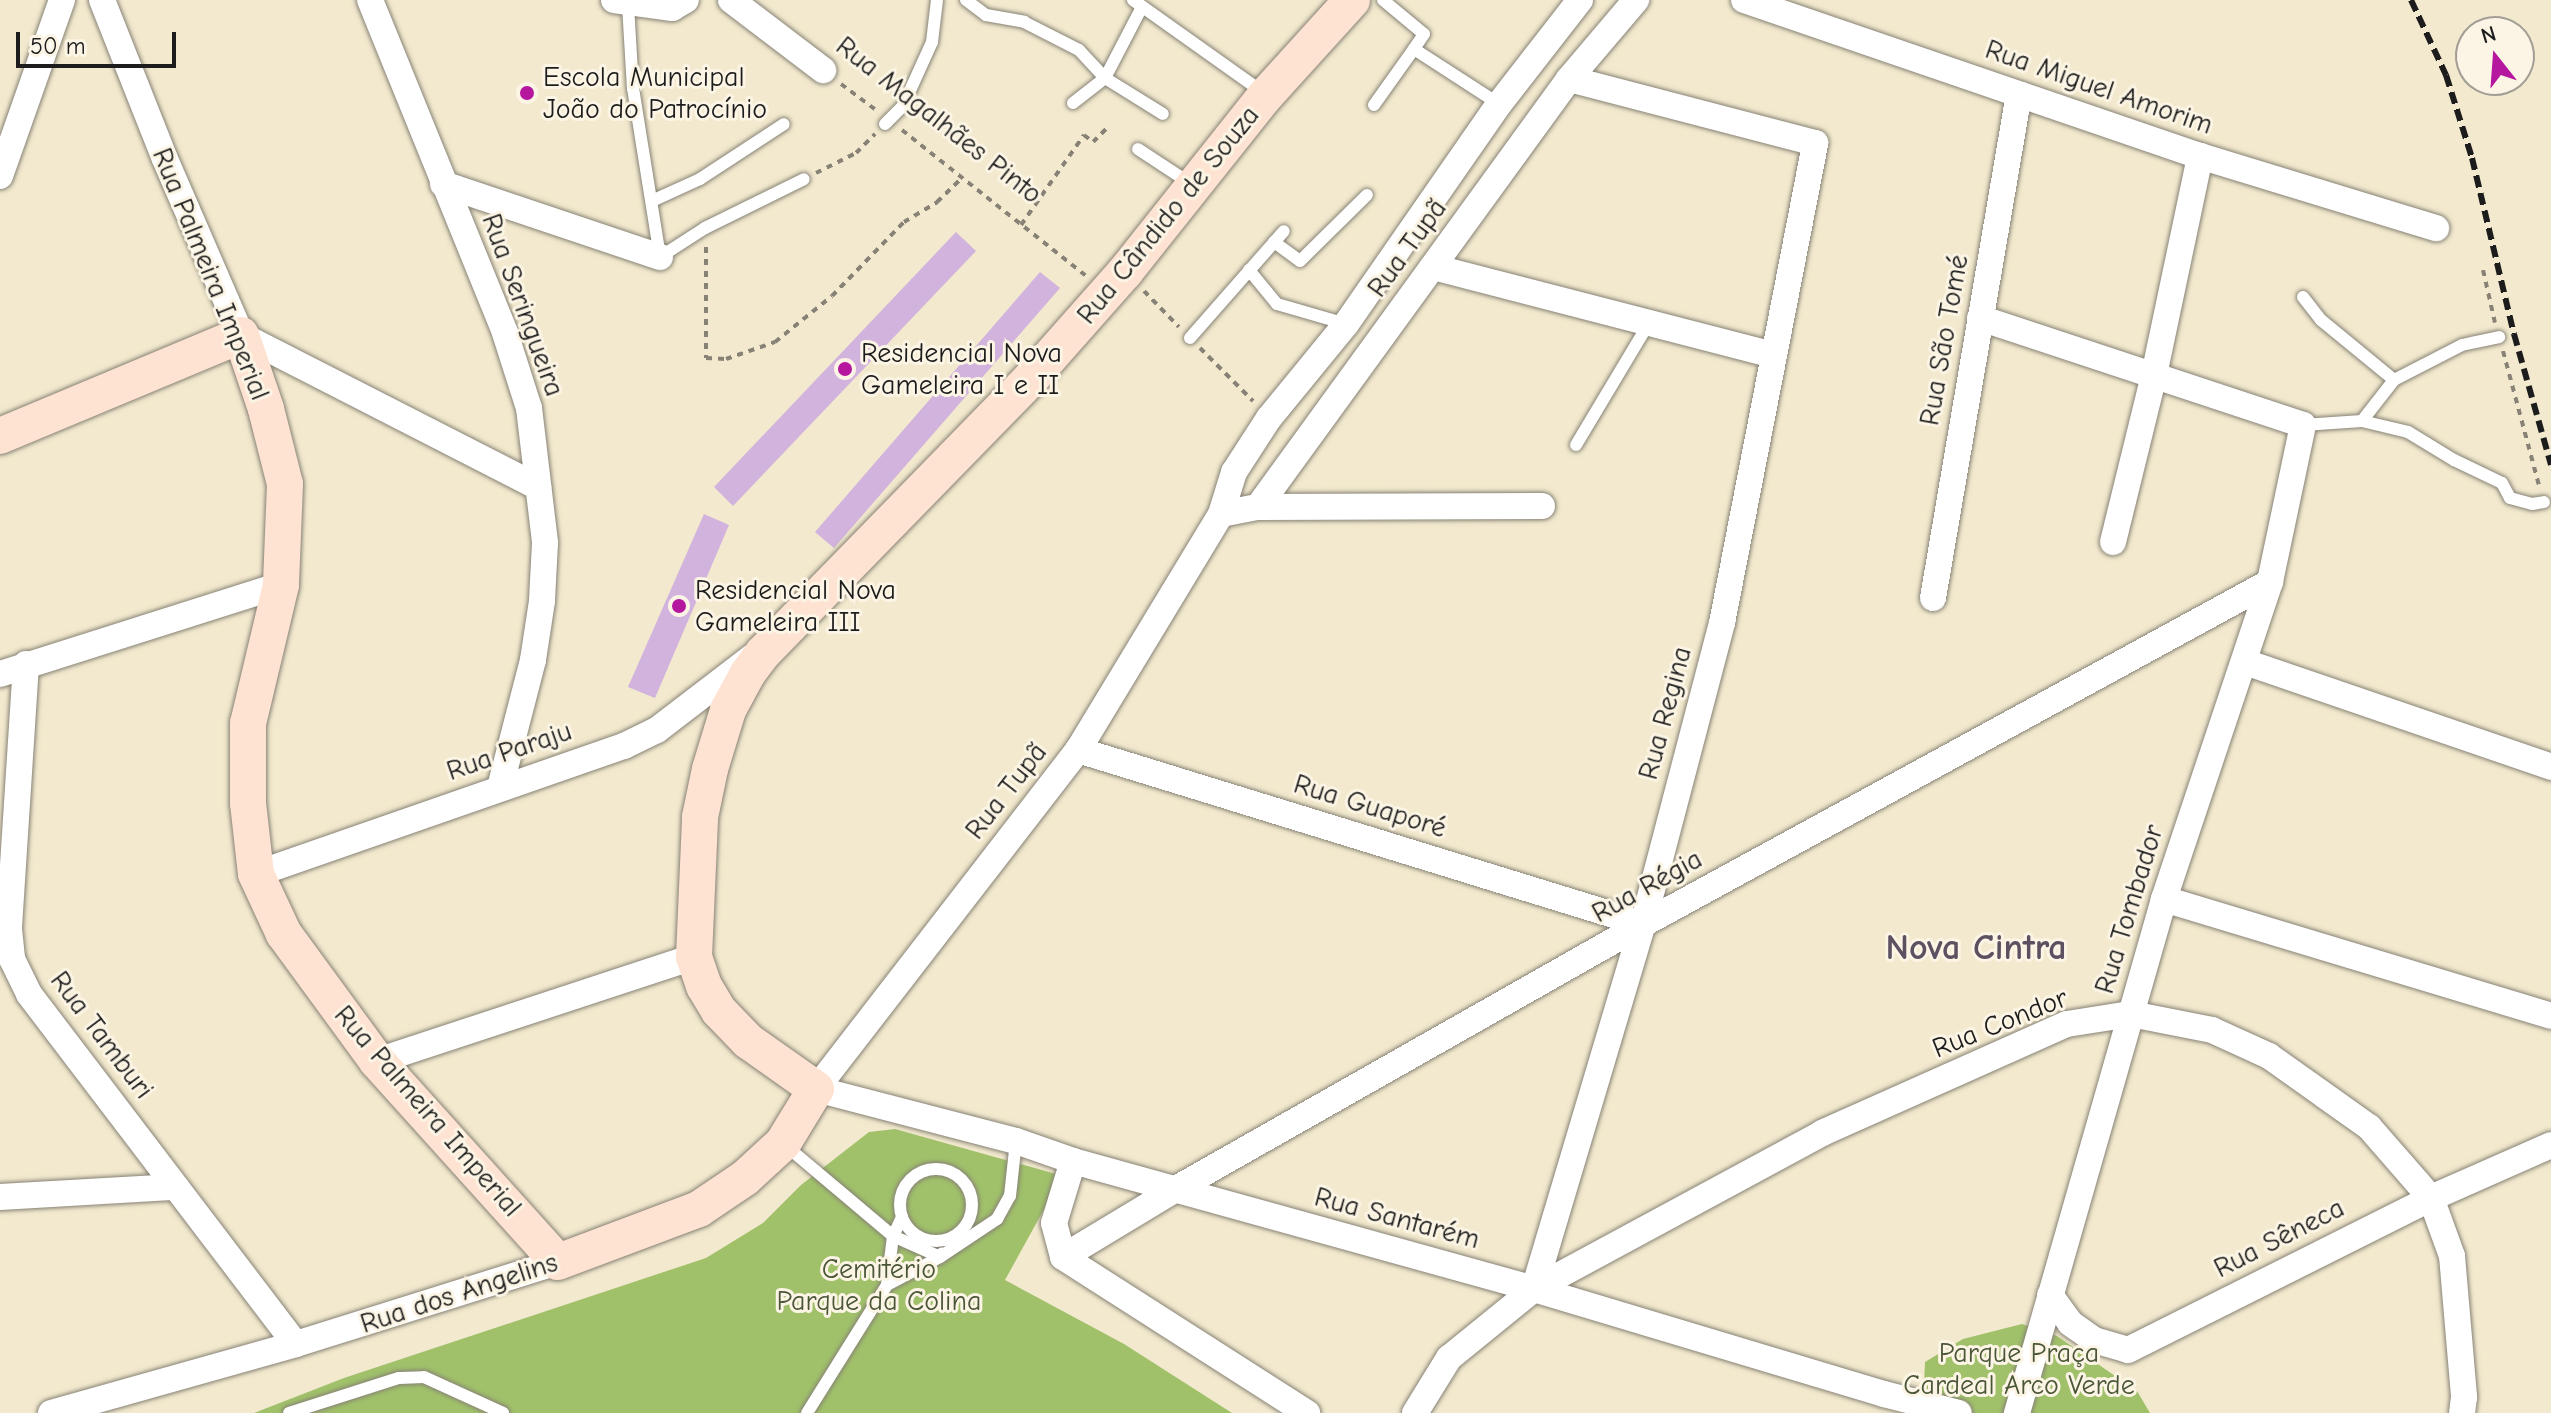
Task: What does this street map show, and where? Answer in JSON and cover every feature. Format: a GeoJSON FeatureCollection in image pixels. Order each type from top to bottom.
{"type":"FeatureCollection","features":[{"type":"Feature","properties":{"kind":"street"},"geometry":{"type":"LineString","coordinates":[[0,176],[62,0]]}},
{"type":"Feature","properties":{"kind":"street","name":"Rua Palmeira Imperial"},"geometry":{"type":"LineString","coordinates":[[102,0],[165,159],[241,335],[266,409],[285,484],[281,585],[248,723],[248,803],[256,874],[284,934],[377,1061],[558,1262]]}},
{"type":"Feature","properties":{"kind":"street","name":"Rua Seringueira"},"geometry":{"type":"LineString","coordinates":[[370,0],[505,333],[529,408],[545,543],[542,601],[533,660],[500,788]]}},
{"type":"Feature","properties":{"kind":"street"},"geometry":{"type":"LineString","coordinates":[[621,2],[672,8],[686,0]]}},
{"type":"Feature","properties":{"kind":"street","name":"Rua Magalhães Pinto"},"geometry":{"type":"LineString","coordinates":[[731,0],[823,70]]}},
{"type":"Feature","properties":{"kind":"street","name":"Rua Cândido de Souza"},"geometry":{"type":"LineString","coordinates":[[816,1089],[748,1041],[719,1011],[704,986],[694,957],[700,817],[710,769],[728,710],[763,653],[1033,376],[1107,293],[1266,95],[1352,0]]}},
{"type":"Feature","properties":{"kind":"street","name":"Rua Tupã"},"geometry":{"type":"LineString","coordinates":[[816,1089],[1078,750],[1221,514],[1234,472],[1269,418],[1346,324],[1499,104],[1580,0]]}},
{"type":"Feature","properties":{"kind":"street","name":"Rua Tupã"},"geometry":{"type":"LineString","coordinates":[[1258,507],[1569,79],[1636,0]]}},
{"type":"Feature","properties":{"kind":"street","name":"Rua Miguel Amorim"},"geometry":{"type":"LineString","coordinates":[[1744,0],[2200,156],[2436,228]]}},
{"type":"Feature","properties":{"kind":"street","name":"Rua Regina"},"geometry":{"type":"LineString","coordinates":[[1534,1289],[1643,924],[1722,623],[1815,143],[1569,79]]}},
{"type":"Feature","properties":{"kind":"street","name":"Rua São Tomé"},"geometry":{"type":"LineString","coordinates":[[1933,598],[2019,94]]}},
{"type":"Feature","properties":{"kind":"street"},"geometry":{"type":"LineString","coordinates":[[2113,542],[2154,375],[2200,156]]}},
{"type":"Feature","properties":{"kind":"street"},"geometry":{"type":"LineString","coordinates":[[443,184],[660,257]]}},
{"type":"Feature","properties":{"kind":"street"},"geometry":{"type":"LineString","coordinates":[[1433,267],[1774,355]]}},
{"type":"Feature","properties":{"kind":"street"},"geometry":{"type":"LineString","coordinates":[[1980,318],[2303,425]]}},
{"type":"Feature","properties":{"kind":"street"},"geometry":{"type":"LineString","coordinates":[[0,436],[241,335],[538,487]]}},
{"type":"Feature","properties":{"kind":"street","name":"Rua Tombador"},"geometry":{"type":"LineString","coordinates":[[2017,1413],[2164,899],[2270,582],[2303,425]]}},
{"type":"Feature","properties":{"kind":"street"},"geometry":{"type":"LineString","coordinates":[[1221,514],[1258,507],[1542,506]]}},
{"type":"Feature","properties":{"kind":"street","name":"Rua Régia"},"geometry":{"type":"LineString","coordinates":[[1063,1257],[1174,1190],[1643,924],[2270,582]]}},
{"type":"Feature","properties":{"kind":"street"},"geometry":{"type":"LineString","coordinates":[[0,674],[281,585]]}},
{"type":"Feature","properties":{"kind":"street","name":"Rua Paraju"},"geometry":{"type":"LineString","coordinates":[[256,874],[624,746],[657,730],[706,695],[735,668],[763,653]]}},
{"type":"Feature","properties":{"kind":"street"},"geometry":{"type":"LineString","coordinates":[[2245,662],[2551,767]]}},
{"type":"Feature","properties":{"kind":"street","name":"Rua Tamburi"},"geometry":{"type":"LineString","coordinates":[[26,664],[6,960],[296,1344]]}},
{"type":"Feature","properties":{"kind":"street","name":"Rua Guaporé"},"geometry":{"type":"LineString","coordinates":[[1078,750],[1643,924]]}},
{"type":"Feature","properties":{"kind":"street"},"geometry":{"type":"LineString","coordinates":[[2164,899],[2551,1016]]}},
{"type":"Feature","properties":{"kind":"street"},"geometry":{"type":"LineString","coordinates":[[377,1061],[694,957]]}},
{"type":"Feature","properties":{"kind":"street","name":"Rua Condor"},"geometry":{"type":"LineString","coordinates":[[1415,1413],[1449,1358],[1534,1289],[1822,1133],[2067,1024],[2131,1014],[2212,1030],[2269,1056],[2369,1127],[2431,1198],[2452,1256],[2464,1397],[2462,1413]]}},
{"type":"Feature","properties":{"kind":"street","name":"Rua Santarém"},"geometry":{"type":"LineString","coordinates":[[816,1089],[1016,1141],[1174,1190],[1534,1289],[1891,1404],[1959,1413]]}},
{"type":"Feature","properties":{"kind":"street","name":"Rua dos Angelins"},"geometry":{"type":"LineString","coordinates":[[51,1413],[296,1344],[558,1262],[699,1209],[745,1178],[783,1143],[816,1089]]}},
{"type":"Feature","properties":{"kind":"street","name":"Rua Sêneca"},"geometry":{"type":"LineString","coordinates":[[2050,1295],[2070,1323],[2094,1340],[2128,1350],[2431,1198],[2551,1145]]}},
{"type":"Feature","properties":{"kind":"street"},"geometry":{"type":"LineString","coordinates":[[1073,1161],[1054,1223],[1063,1257],[1307,1413]]}},
{"type":"Feature","properties":{"kind":"street"},"geometry":{"type":"LineString","coordinates":[[0,1197],[176,1187]]}},
{"type":"Feature","properties":{"kind":"lane"},"geometry":{"type":"LineString","coordinates":[[887,122],[903,106],[932,42],[937,0]]}},
{"type":"Feature","properties":{"kind":"lane"},"geometry":{"type":"LineString","coordinates":[[966,0],[986,15],[1024,22],[1079,50],[1105,78],[1163,114]]}},
{"type":"Feature","properties":{"kind":"lane"},"geometry":{"type":"LineString","coordinates":[[1374,105],[1424,34],[1383,0]]}},
{"type":"Feature","properties":{"kind":"lane"},"geometry":{"type":"LineString","coordinates":[[621,2],[654,200],[660,257],[705,228],[804,179]]}},
{"type":"Feature","properties":{"kind":"lane"},"geometry":{"type":"LineString","coordinates":[[1073,103],[1105,78],[1137,3],[1266,95]]}},
{"type":"Feature","properties":{"kind":"lane"},"geometry":{"type":"LineString","coordinates":[[1414,49],[1499,104]]}},
{"type":"Feature","properties":{"kind":"lane"},"geometry":{"type":"LineString","coordinates":[[654,200],[700,179],[784,124]]}},
{"type":"Feature","properties":{"kind":"lane"},"geometry":{"type":"LineString","coordinates":[[1138,149],[1193,186]]}},
{"type":"Feature","properties":{"kind":"lane"},"geometry":{"type":"LineString","coordinates":[[1274,242],[1300,261],[1367,195]]}},
{"type":"Feature","properties":{"kind":"lane"},"geometry":{"type":"LineString","coordinates":[[1190,338],[1284,231]]}},
{"type":"Feature","properties":{"kind":"lane"},"geometry":{"type":"LineString","coordinates":[[1249,270],[1277,304],[1346,324]]}},
{"type":"Feature","properties":{"kind":"lane"},"geometry":{"type":"LineString","coordinates":[[2303,297],[2321,320],[2394,380]]}},
{"type":"Feature","properties":{"kind":"lane"},"geometry":{"type":"LineString","coordinates":[[1576,445],[1649,323]]}},
{"type":"Feature","properties":{"kind":"lane"},"geometry":{"type":"LineString","coordinates":[[2362,421],[2394,380],[2462,345],[2499,337]]}},
{"type":"Feature","properties":{"kind":"lane"},"geometry":{"type":"LineString","coordinates":[[2303,425],[2362,421],[2408,432],[2454,460],[2502,483],[2510,498],[2544,502]]}},
{"type":"Feature","properties":{"kind":"lane"},"geometry":{"type":"LineString","coordinates":[[887,1285],[940,1257],[997,1219],[1010,1196],[1016,1141]]}},
{"type":"Feature","properties":{"kind":"lane"},"geometry":{"type":"LineString","coordinates":[[783,1143],[893,1236],[940,1257]]}},
{"type":"Feature","properties":{"kind":"lane"},"geometry":{"type":"LineString","coordinates":[[807,1413],[887,1285],[893,1236],[902,1217],[902,1194],[917,1174],[940,1169],[952,1172],[969,1189],[972,1213],[968,1224],[949,1240],[940,1257]]}},
{"type":"Feature","properties":{"kind":"lane"},"geometry":{"type":"LineString","coordinates":[[902,1217],[916,1235],[926,1240],[949,1240]]}},
{"type":"Feature","properties":{"kind":"lane"},"geometry":{"type":"LineString","coordinates":[[289,1413],[399,1378],[424,1377],[503,1413]]}},
{"type":"Feature","properties":{"kind":"path","name":"Rua Magalhães Pinto"},"geometry":{"type":"LineString","coordinates":[[823,70],[1107,293]]}},
{"type":"Feature","properties":{"kind":"path"},"geometry":{"type":"LineString","coordinates":[[804,179],[856,153],[887,122]]}},
{"type":"Feature","properties":{"kind":"path"},"geometry":{"type":"LineString","coordinates":[[1021,225],[1084,135],[1093,142],[1109,126]]}},
{"type":"Feature","properties":{"kind":"path"},"geometry":{"type":"LineString","coordinates":[[705,228],[706,358],[726,359],[775,342],[832,296],[904,222],[937,202],[963,177]]}},
{"type":"Feature","properties":{"kind":"path"},"geometry":{"type":"LineString","coordinates":[[2483,270],[2544,502]]}},
{"type":"Feature","properties":{"kind":"green space","name":"Cemitério Parque da Colina"},"geometry":{"type":"Polygon","coordinates":[[[895,1129],[1056,1174],[1058,1184],[1005,1280],[1124,1344],[1232,1413],[254,1413],[344,1378],[706,1258],[763,1223],[801,1185],[869,1132],[895,1129]]]}},
{"type":"Feature","properties":{"kind":"green space","name":"Parque Praça Cardeal Arco Verde"},"geometry":{"type":"Polygon","coordinates":[[[2022,1324],[2057,1336],[2137,1391],[2150,1413],[1923,1413],[1925,1362],[1963,1339],[2022,1324]]]}},
{"type":"Feature","properties":{"kind":"building","name":"Residencial Nova Gameleira I e II"},"geometry":{"type":"Polygon","coordinates":[[[956,232],[976,251],[733,506],[714,487],[956,232]]]}},
{"type":"Feature","properties":{"kind":"building","name":"Residencial Nova Gameleira I e II"},"geometry":{"type":"Polygon","coordinates":[[[1040,272],[1060,288],[834,548],[815,532],[1040,272]]]}},
{"type":"Feature","properties":{"kind":"building","name":"Residencial Nova Gameleira III"},"geometry":{"type":"Polygon","coordinates":[[[704,514],[729,525],[655,698],[628,687],[704,514]]]}},
{"type":"Feature","properties":{"kind":"railway"},"geometry":{"type":"LineString","coordinates":[[2411,0],[2446,75],[2472,158],[2514,334],[2551,465]]}},
{"type":"Feature","properties":{"kind":"place","name":"Escola Municipal João do Patrocínio"},"geometry":{"type":"Point","coordinates":[527,93]}},
{"type":"Feature","properties":{"kind":"place","name":"Residencial Nova Gameleira I e II"},"geometry":{"type":"Point","coordinates":[845,369]}},
{"type":"Feature","properties":{"kind":"place","name":"Residencial Nova Gameleira III"},"geometry":{"type":"Point","coordinates":[679,606]}},
{"type":"Feature","properties":{"kind":"district","name":"Nova Cintra"},"geometry":{"type":"Point","coordinates":[1976,948]}}]}
